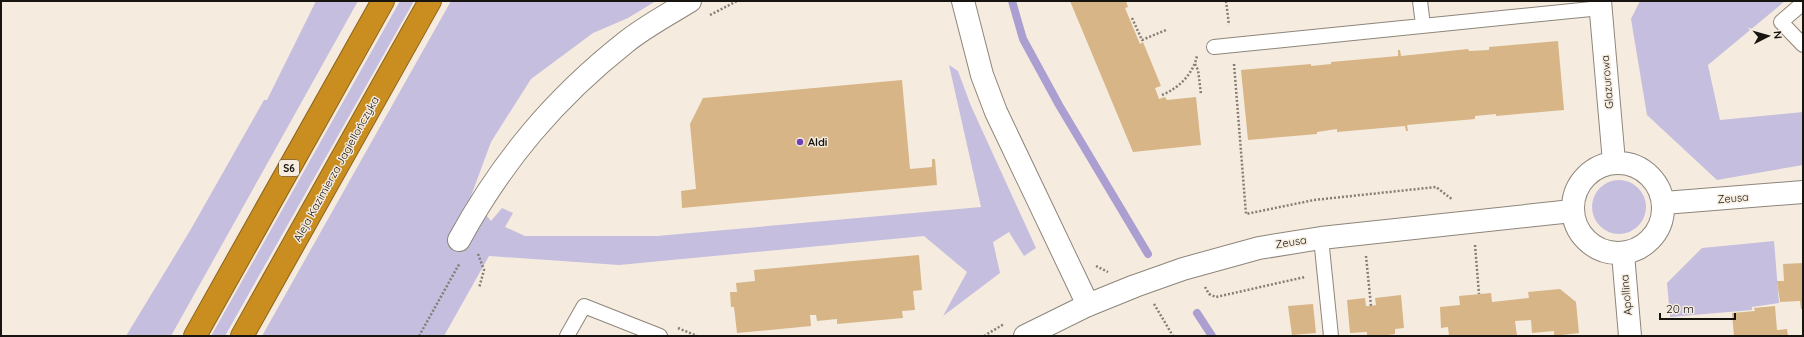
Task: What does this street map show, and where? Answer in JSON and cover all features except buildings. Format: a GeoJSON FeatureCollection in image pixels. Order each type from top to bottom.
{"type":"FeatureCollection","features":[{"type":"Feature","properties":{"kind":"highway","name":"S6"},"geometry":{"type":"LineString","coordinates":[[195,336],[383,1]]}},
{"type":"Feature","properties":{"kind":"highway","name":"Aleja Kazimierza Jagiellończyka"},"geometry":{"type":"LineString","coordinates":[[242,336],[430,1]]}},
{"type":"Feature","properties":{"kind":"street"},"geometry":{"type":"LineString","coordinates":[[465,247],[480,201],[534,128],[565,94],[627,41],[690,1]]}},
{"type":"Feature","properties":{"kind":"street"},"geometry":{"type":"LineString","coordinates":[[963,1],[982,75],[996,112],[1088,305]]}},
{"type":"Feature","properties":{"kind":"street","name":"Glazurowa"},"geometry":{"type":"LineString","coordinates":[[1600,4],[1614,162]]}},
{"type":"Feature","properties":{"kind":"street"},"geometry":{"type":"LineString","coordinates":[[1614,162],[1631,164],[1647,172],[1658,186],[1664,203],[1662,221],[1654,237],[1640,248],[1623,254],[1605,252],[1589,243],[1577,229],[1572,211],[1574,194],[1583,179],[1597,168],[1614,162]]}},
{"type":"Feature","properties":{"kind":"street","name":"Zeusa"},"geometry":{"type":"LineString","coordinates":[[1664,203],[1803,192]]}},
{"type":"Feature","properties":{"kind":"street","name":"Zeusa"},"geometry":{"type":"LineString","coordinates":[[1025,336],[1088,305],[1135,286],[1190,267],[1259,248],[1321,238],[1572,211]]}},
{"type":"Feature","properties":{"kind":"street","name":"Apollina"},"geometry":{"type":"LineString","coordinates":[[1623,254],[1630,336]]}},
{"type":"Feature","properties":{"kind":"lane"},"geometry":{"type":"LineString","coordinates":[[1420,1],[1423,26]]}},
{"type":"Feature","properties":{"kind":"lane"},"geometry":{"type":"LineString","coordinates":[[1803,3],[1781,22],[1803,45]]}},
{"type":"Feature","properties":{"kind":"lane"},"geometry":{"type":"LineString","coordinates":[[1214,47],[1423,26],[1600,4]]}},
{"type":"Feature","properties":{"kind":"lane"},"geometry":{"type":"LineString","coordinates":[[1321,238],[1331,336]]}},
{"type":"Feature","properties":{"kind":"lane"},"geometry":{"type":"LineString","coordinates":[[567,336],[584,306],[660,336]]}},
{"type":"Feature","properties":{"kind":"path"},"geometry":{"type":"LineString","coordinates":[[705,18],[737,1]]}},
{"type":"Feature","properties":{"kind":"path"},"geometry":{"type":"LineString","coordinates":[[1226,1],[1232,44],[1246,214],[1314,200],[1436,187],[1456,203]]}},
{"type":"Feature","properties":{"kind":"path"},"geometry":{"type":"LineString","coordinates":[[1132,18],[1142,40],[1166,30]]}},
{"type":"Feature","properties":{"kind":"path"},"geometry":{"type":"LineString","coordinates":[[1162,95],[1172,91],[1184,80],[1195,64],[1198,49]]}},
{"type":"Feature","properties":{"kind":"path"},"geometry":{"type":"LineString","coordinates":[[1195,64],[1198,70],[1201,94]]}},
{"type":"Feature","properties":{"kind":"path"},"geometry":{"type":"LineString","coordinates":[[1474,243],[1479,294]]}},
{"type":"Feature","properties":{"kind":"path"},"geometry":{"type":"LineString","coordinates":[[465,247],[477,251],[484,270],[479,288]]}},
{"type":"Feature","properties":{"kind":"path"},"geometry":{"type":"LineString","coordinates":[[1365,250],[1371,306]]}},
{"type":"Feature","properties":{"kind":"path"},"geometry":{"type":"LineString","coordinates":[[419,336],[458,266],[462,262]]}},
{"type":"Feature","properties":{"kind":"path"},"geometry":{"type":"LineString","coordinates":[[1202,280],[1209,294],[1216,296],[1308,276]]}},
{"type":"Feature","properties":{"kind":"path"},"geometry":{"type":"LineString","coordinates":[[1153,304],[1172,336]]}},
{"type":"Feature","properties":{"kind":"path"},"geometry":{"type":"LineString","coordinates":[[984,336],[1005,324]]}},
{"type":"Feature","properties":{"kind":"path"},"geometry":{"type":"LineString","coordinates":[[676,328],[697,336]]}},
{"type":"Feature","properties":{"kind":"shaded area"},"geometry":{"type":"Polygon","coordinates":[[[316,1],[358,1],[171,336],[126,336],[191,229],[264,100],[267,100],[316,1]]]}},
{"type":"Feature","properties":{"kind":"shaded area"},"geometry":{"type":"Polygon","coordinates":[[[400,1],[414,1],[225,336],[211,336],[400,1]]]}},
{"type":"Feature","properties":{"kind":"shaded area"},"geometry":{"type":"Polygon","coordinates":[[[451,1],[656,1],[628,18],[593,33],[531,79],[491,142],[471,196],[491,221],[502,208],[513,213],[505,227],[525,236],[657,236],[981,207],[949,65],[958,71],[971,106],[1036,248],[1024,256],[1009,232],[993,242],[1000,273],[943,316],[967,272],[924,236],[619,265],[489,256],[444,336],[262,336],[451,1]]]}},
{"type":"Feature","properties":{"kind":"shaded area"},"geometry":{"type":"Polygon","coordinates":[[[1640,1],[1785,1],[1708,65],[1720,120],[1803,112],[1803,165],[1717,180],[1647,115],[1631,19],[1640,1]]]}},
{"type":"Feature","properties":{"kind":"shaded area"},"geometry":{"type":"Polygon","coordinates":[[[1619,180],[1629,182],[1638,188],[1644,197],[1646,207],[1644,217],[1638,226],[1629,232],[1619,234],[1609,232],[1600,226],[1594,217],[1592,207],[1594,197],[1600,188],[1609,182],[1619,180]]]}},
{"type":"Feature","properties":{"kind":"shaded area"},"geometry":{"type":"Polygon","coordinates":[[[1774,241],[1779,303],[1752,307],[1752,310],[1670,317],[1667,283],[1702,248],[1774,241]]]}},
{"type":"Feature","properties":{"kind":"waterway"},"geometry":{"type":"LineString","coordinates":[[1012,1],[1023,39],[1059,105],[1148,254]]}},
{"type":"Feature","properties":{"kind":"waterway"},"geometry":{"type":"LineString","coordinates":[[1197,313],[1212,336]]}},
{"type":"Feature","properties":{"kind":"place","name":"Aldi"},"geometry":{"type":"Point","coordinates":[800,142]}}]}
